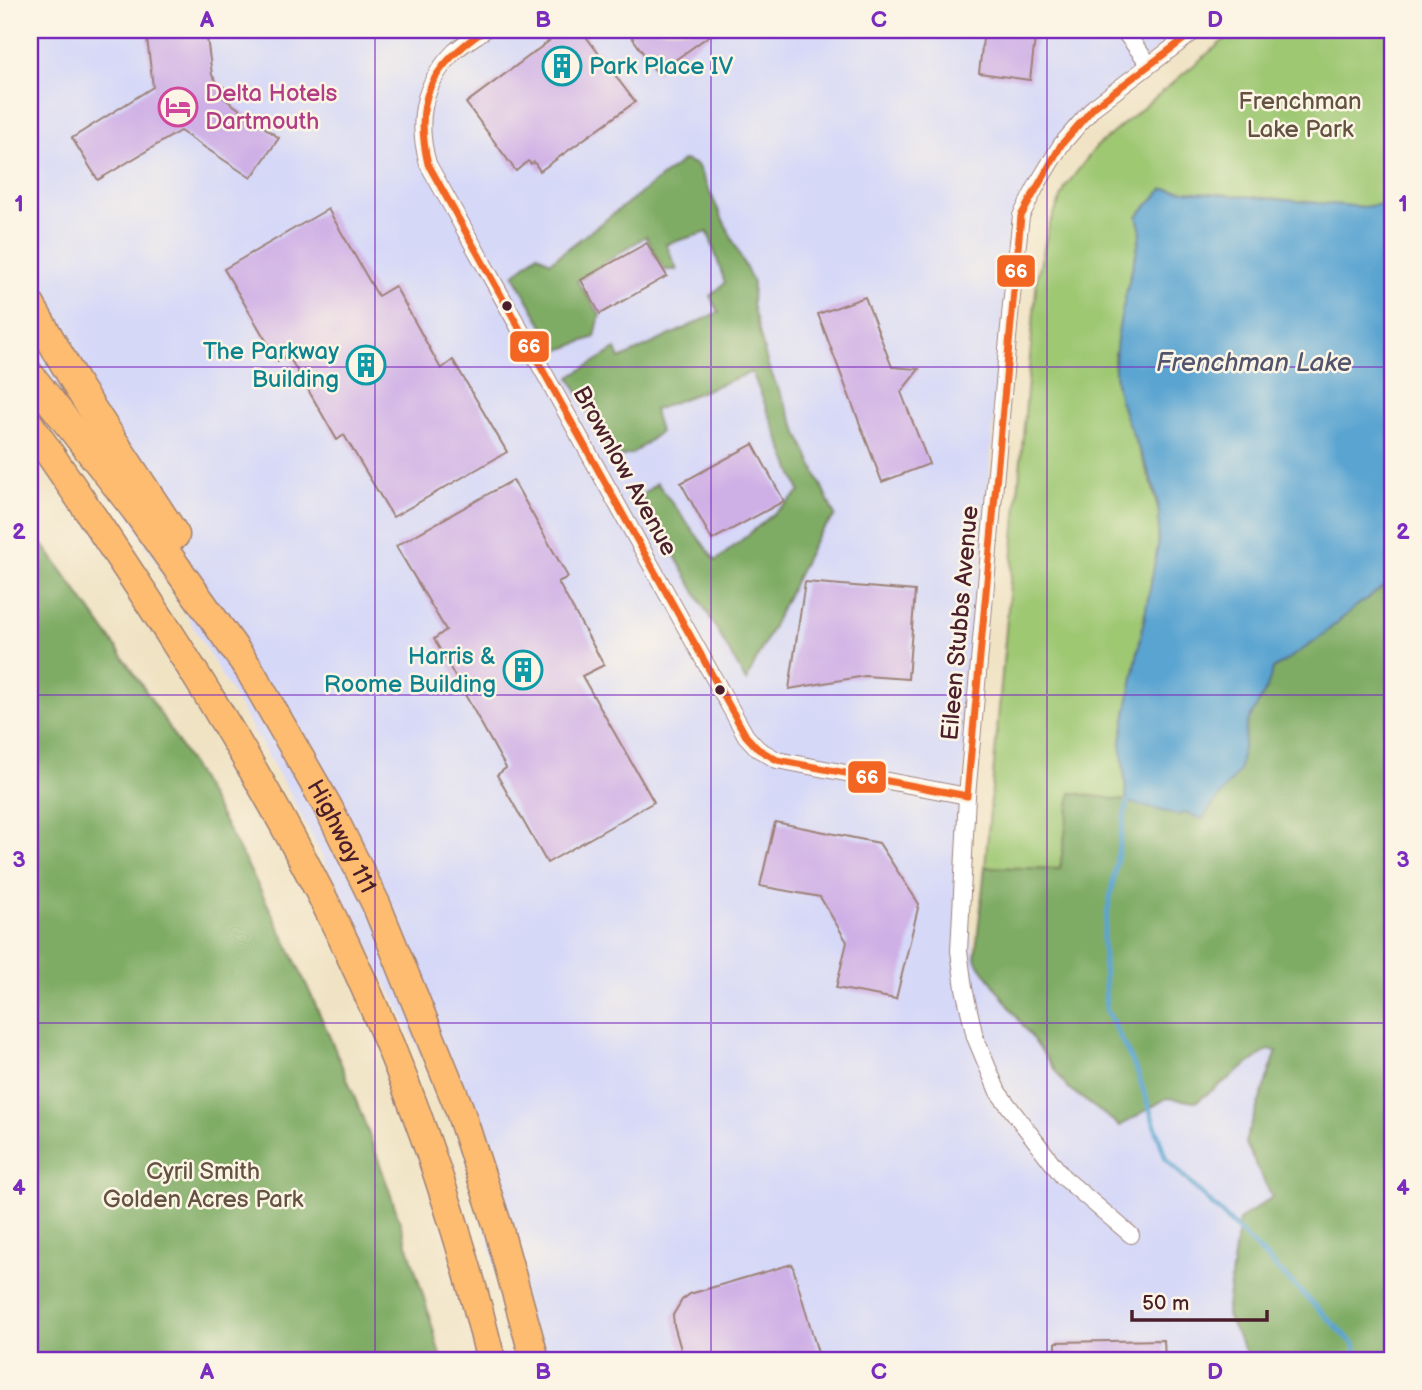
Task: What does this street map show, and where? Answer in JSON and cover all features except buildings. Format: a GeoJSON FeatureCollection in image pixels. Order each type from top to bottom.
{"type":"FeatureCollection","features":[{"type":"Feature","properties":{"kind":"highway"},"geometry":{"type":"LineString","coordinates":[[30,304],[79,389],[188,554],[249,669]]}},
{"type":"Feature","properties":{"kind":"highway","name":"Highway 111"},"geometry":{"type":"LineString","coordinates":[[30,375],[135,509],[249,669],[329,809],[376,904],[459,1108],[498,1227],[535,1360]]}},
{"type":"Feature","properties":{"kind":"highway","name":"Highway 111"},"geometry":{"type":"LineString","coordinates":[[30,425],[99,526],[238,744],[302,858],[344,941],[397,1061],[479,1309],[491,1360]]}},
{"type":"Feature","properties":{"kind":"highway"},"geometry":{"type":"LineString","coordinates":[[30,445],[99,526]]}},
{"type":"Feature","properties":{"kind":"street","name":"Brownlow Avenue"},"geometry":{"type":"LineString","coordinates":[[485,30],[455,51],[430,88],[421,120],[422,142],[428,164],[746,736],[758,749],[777,760],[967,796]]}},
{"type":"Feature","properties":{"kind":"street"},"geometry":{"type":"LineString","coordinates":[[1124,30],[1149,65]]}},
{"type":"Feature","properties":{"kind":"street","name":"Eileen Stubbs Avenue"},"geometry":{"type":"LineString","coordinates":[[1130,1235],[1063,1177],[998,1092],[975,1037],[959,951],[967,796],[1021,216],[1061,145],[1094,107],[1196,30]]}},
{"type":"Feature","properties":{"kind":"shaded area"},"geometry":{"type":"Polygon","coordinates":[[[30,30],[1180,30],[1104,94],[1070,127],[1042,161],[1017,212],[1008,253],[957,857],[975,959],[1167,1097],[1196,1102],[1268,1050],[1277,1050],[1245,1142],[1273,1197],[1239,1221],[1226,1314],[1250,1360],[517,1360],[464,1144],[374,958],[290,794],[124,507],[30,380],[30,30]],[[697,165],[549,263],[538,254],[600,314],[576,281],[646,236],[663,270],[676,269],[666,244],[708,232],[725,284],[719,312],[620,360],[616,350],[570,377],[654,410],[751,372],[800,492],[716,562],[657,483],[641,496],[747,681],[817,536],[835,515],[768,366],[752,304],[753,283],[697,165]]]}},
{"type":"Feature","properties":{"kind":"green space","name":"Frenchman Lake Park"},"geometry":{"type":"Polygon","coordinates":[[[1236,30],[1392,30],[1392,203],[1363,207],[1164,189],[1141,232],[1114,359],[1121,401],[1152,485],[1159,514],[1158,546],[1121,741],[1127,802],[1071,793],[1060,869],[985,867],[1037,278],[1049,226],[1066,186],[1096,147],[1236,30]]]}},
{"type":"Feature","properties":{"kind":"green space"},"geometry":{"type":"Polygon","coordinates":[[[684,160],[697,165],[753,283],[752,304],[768,366],[835,516],[817,536],[746,681],[641,496],[657,483],[716,561],[800,492],[752,372],[654,410],[660,432],[632,454],[612,458],[570,377],[616,349],[620,359],[719,312],[710,296],[725,283],[708,232],[666,244],[677,270],[663,270],[646,236],[577,281],[600,314],[595,337],[557,351],[514,275],[538,254],[550,262],[684,160]]]}},
{"type":"Feature","properties":{"kind":"green space","name":"Cyril Smith Golden Acres Park"},"geometry":{"type":"Polygon","coordinates":[[[30,527],[115,645],[163,718],[236,844],[269,908],[331,1039],[384,1175],[441,1360],[30,1360],[30,527]]]}},
{"type":"Feature","properties":{"kind":"green space"},"geometry":{"type":"Polygon","coordinates":[[[1392,581],[1392,1360],[1250,1360],[1226,1314],[1239,1220],[1272,1197],[1245,1142],[1277,1051],[1268,1050],[1196,1102],[1167,1098],[1120,1126],[1068,1088],[975,959],[985,867],[1060,869],[1071,793],[1122,800],[1178,815],[1239,771],[1247,723],[1266,690],[1273,669],[1317,640],[1355,607],[1392,581]]]}},
{"type":"Feature","properties":{"kind":"water","name":"Frenchman Lake"},"geometry":{"type":"Polygon","coordinates":[[[1163,189],[1363,207],[1392,203],[1392,581],[1355,607],[1317,640],[1273,669],[1266,690],[1247,723],[1239,771],[1202,819],[1185,812],[1178,815],[1127,802],[1121,741],[1158,546],[1159,518],[1151,480],[1119,398],[1116,347],[1141,232],[1137,216],[1163,189]]]}},
{"type":"Feature","properties":{"kind":"waterway"},"geometry":{"type":"LineString","coordinates":[[1127,802],[1103,938],[1106,1009],[1137,1071],[1166,1159],[1356,1346],[1355,1360]]}},
{"type":"Feature","properties":{"kind":"transit line","name":"66"},"geometry":{"type":"LineString","coordinates":[[485,30],[451,57],[431,86],[423,121],[428,164],[746,736],[758,749],[777,760],[967,796],[1021,216],[1061,145],[1094,107],[1196,30]]}},
{"type":"Feature","properties":{"kind":"place","name":"Park Place IV"},"geometry":{"type":"Point","coordinates":[562,66]}},
{"type":"Feature","properties":{"kind":"place","name":"Delta Hotels Dartmouth"},"geometry":{"type":"Point","coordinates":[178,107]}},
{"type":"Feature","properties":{"kind":"place","name":"The Parkway Building"},"geometry":{"type":"Point","coordinates":[366,365]}},
{"type":"Feature","properties":{"kind":"place","name":"Harris & Roome Building"},"geometry":{"type":"Point","coordinates":[523,670]}}]}
